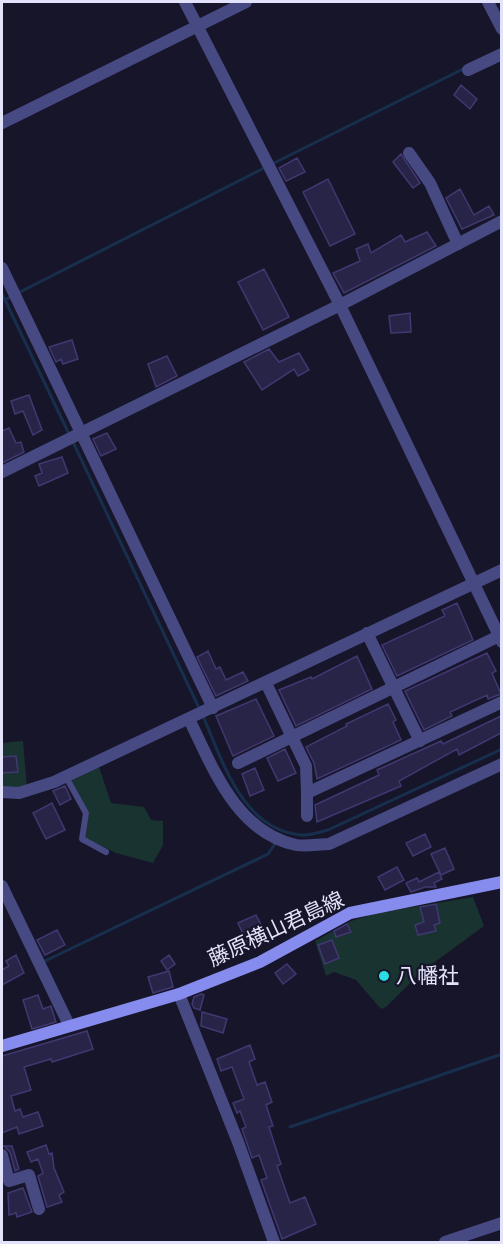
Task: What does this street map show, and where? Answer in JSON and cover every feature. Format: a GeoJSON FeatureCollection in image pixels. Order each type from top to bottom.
{"type":"FeatureCollection","features":[{"type":"Feature","properties":{"kind":"main road","name":"藤原横山君島線"},"geometry":{"type":"LineString","coordinates":[[2,1046],[179,994],[260,962],[350,913],[501,882]]}},
{"type":"Feature","properties":{"kind":"street"},"geometry":{"type":"LineString","coordinates":[[185,2],[340,305],[500,639],[238,763]]}},
{"type":"Feature","properties":{"kind":"street"},"geometry":{"type":"LineString","coordinates":[[2,123],[246,2]]}},
{"type":"Feature","properties":{"kind":"street"},"geometry":{"type":"LineString","coordinates":[[488,2],[501,29]]}},
{"type":"Feature","properties":{"kind":"street"},"geometry":{"type":"LineString","coordinates":[[468,70],[501,54]]}},
{"type":"Feature","properties":{"kind":"street"},"geometry":{"type":"LineString","coordinates":[[409,153],[430,183],[458,243]]}},
{"type":"Feature","properties":{"kind":"street"},"geometry":{"type":"LineString","coordinates":[[2,472],[340,305],[501,221]]}},
{"type":"Feature","properties":{"kind":"street"},"geometry":{"type":"LineString","coordinates":[[2,268],[211,709]]}},
{"type":"Feature","properties":{"kind":"street"},"geometry":{"type":"LineString","coordinates":[[2,792],[19,793],[66,776],[501,570]]}},
{"type":"Feature","properties":{"kind":"street"},"geometry":{"type":"LineString","coordinates":[[367,633],[420,741]]}},
{"type":"Feature","properties":{"kind":"street"},"geometry":{"type":"LineString","coordinates":[[266,683],[306,766],[307,816]]}},
{"type":"Feature","properties":{"kind":"street"},"geometry":{"type":"LineString","coordinates":[[308,794],[501,702]]}},
{"type":"Feature","properties":{"kind":"street"},"geometry":{"type":"LineString","coordinates":[[189,719],[224,791],[249,820],[268,836],[298,846],[329,844],[501,764]]}},
{"type":"Feature","properties":{"kind":"street"},"geometry":{"type":"LineString","coordinates":[[2,886],[69,1025]]}},
{"type":"Feature","properties":{"kind":"street"},"geometry":{"type":"LineString","coordinates":[[179,994],[238,1142],[274,1242]]}},
{"type":"Feature","properties":{"kind":"street"},"geometry":{"type":"LineString","coordinates":[[2,1155],[9,1181],[29,1175],[39,1209]]}},
{"type":"Feature","properties":{"kind":"street"},"geometry":{"type":"LineString","coordinates":[[445,1242],[501,1223]]}},
{"type":"Feature","properties":{"kind":"lane"},"geometry":{"type":"LineString","coordinates":[[66,776],[86,813],[82,839],[106,852]]}},
{"type":"Feature","properties":{"kind":"green space"},"geometry":{"type":"Polygon","coordinates":[[[23,741],[27,788],[2,790],[2,743],[23,741]]]}},
{"type":"Feature","properties":{"kind":"green space"},"geometry":{"type":"Polygon","coordinates":[[[99,767],[111,803],[144,807],[151,820],[163,821],[163,845],[153,863],[116,853],[85,838],[89,812],[71,781],[99,767]]]}},
{"type":"Feature","properties":{"kind":"green space"},"geometry":{"type":"Polygon","coordinates":[[[473,897],[484,926],[421,972],[386,1007],[381,1009],[356,980],[334,972],[326,976],[315,941],[351,921],[378,913],[473,897]]]}},
{"type":"Feature","properties":{"kind":"building"},"geometry":{"type":"Polygon","coordinates":[[[461,85],[477,99],[470,109],[454,95],[461,85]]]}},
{"type":"Feature","properties":{"kind":"building"},"geometry":{"type":"Polygon","coordinates":[[[401,154],[420,183],[413,188],[393,162],[401,154]]]}},
{"type":"Feature","properties":{"kind":"building"},"geometry":{"type":"Polygon","coordinates":[[[297,158],[305,172],[286,181],[279,168],[297,158]]]}},
{"type":"Feature","properties":{"kind":"building"},"geometry":{"type":"Polygon","coordinates":[[[328,179],[355,234],[330,246],[303,192],[328,179]]]}},
{"type":"Feature","properties":{"kind":"building"},"geometry":{"type":"Polygon","coordinates":[[[460,189],[474,215],[489,206],[494,215],[462,229],[446,198],[460,189]]]}},
{"type":"Feature","properties":{"kind":"building"},"geometry":{"type":"Polygon","coordinates":[[[427,232],[436,246],[344,293],[333,273],[360,261],[356,249],[368,244],[371,253],[401,235],[405,242],[427,232]]]}},
{"type":"Feature","properties":{"kind":"building"},"geometry":{"type":"Polygon","coordinates":[[[264,269],[289,317],[263,330],[238,282],[264,269]]]}},
{"type":"Feature","properties":{"kind":"building"},"geometry":{"type":"Polygon","coordinates":[[[410,313],[411,332],[391,333],[389,316],[410,313]]]}},
{"type":"Feature","properties":{"kind":"building"},"geometry":{"type":"Polygon","coordinates":[[[72,340],[78,359],[63,364],[61,359],[56,362],[49,347],[72,340]]]}},
{"type":"Feature","properties":{"kind":"building"},"geometry":{"type":"Polygon","coordinates":[[[269,349],[279,362],[299,353],[309,370],[298,376],[294,369],[262,390],[244,362],[269,349]]]}},
{"type":"Feature","properties":{"kind":"building"},"geometry":{"type":"Polygon","coordinates":[[[167,356],[177,376],[156,387],[148,364],[167,356]]]}},
{"type":"Feature","properties":{"kind":"building"},"geometry":{"type":"Polygon","coordinates":[[[29,395],[42,430],[33,435],[23,411],[15,414],[11,401],[29,395]]]}},
{"type":"Feature","properties":{"kind":"building"},"geometry":{"type":"Polygon","coordinates":[[[9,428],[16,443],[21,442],[24,452],[2,463],[2,431],[9,428]]]}},
{"type":"Feature","properties":{"kind":"building"},"geometry":{"type":"Polygon","coordinates":[[[107,433],[116,449],[101,456],[93,439],[107,433]]]}},
{"type":"Feature","properties":{"kind":"building"},"geometry":{"type":"Polygon","coordinates":[[[62,457],[68,473],[39,486],[35,476],[42,473],[39,464],[62,457]]]}},
{"type":"Feature","properties":{"kind":"building"},"geometry":{"type":"Polygon","coordinates":[[[457,603],[473,640],[397,676],[382,645],[445,616],[442,610],[457,603]]]}},
{"type":"Feature","properties":{"kind":"building"},"geometry":{"type":"Polygon","coordinates":[[[208,651],[216,669],[220,667],[226,680],[243,672],[248,681],[216,696],[197,657],[208,651]]]}},
{"type":"Feature","properties":{"kind":"building"},"geometry":{"type":"Polygon","coordinates":[[[487,653],[496,671],[492,673],[501,694],[488,699],[487,695],[450,712],[452,716],[424,730],[405,691],[487,653]]]}},
{"type":"Feature","properties":{"kind":"building"},"geometry":{"type":"Polygon","coordinates":[[[357,656],[372,689],[296,726],[279,690],[311,677],[312,679],[357,656]]]}},
{"type":"Feature","properties":{"kind":"building"},"geometry":{"type":"Polygon","coordinates":[[[256,699],[274,736],[233,756],[216,716],[256,699]]]}},
{"type":"Feature","properties":{"kind":"building"},"geometry":{"type":"Polygon","coordinates":[[[388,704],[396,720],[393,722],[401,740],[317,779],[314,763],[306,747],[388,704]]]}},
{"type":"Feature","properties":{"kind":"building"},"geometry":{"type":"Polygon","coordinates":[[[501,716],[501,733],[459,755],[457,749],[399,781],[401,786],[317,822],[315,805],[379,775],[377,770],[441,741],[443,744],[501,716]]]}},
{"type":"Feature","properties":{"kind":"building"},"geometry":{"type":"Polygon","coordinates":[[[285,749],[296,773],[278,781],[267,758],[285,749]]]}},
{"type":"Feature","properties":{"kind":"building"},"geometry":{"type":"Polygon","coordinates":[[[16,756],[18,772],[2,773],[2,757],[16,756]]]}},
{"type":"Feature","properties":{"kind":"building"},"geometry":{"type":"Polygon","coordinates":[[[255,768],[264,790],[250,796],[242,774],[255,768]]]}},
{"type":"Feature","properties":{"kind":"building"},"geometry":{"type":"Polygon","coordinates":[[[65,786],[71,799],[60,805],[53,791],[65,786]]]}},
{"type":"Feature","properties":{"kind":"building"},"geometry":{"type":"Polygon","coordinates":[[[52,803],[65,830],[46,839],[33,813],[52,803]]]}},
{"type":"Feature","properties":{"kind":"building"},"geometry":{"type":"Polygon","coordinates":[[[425,834],[431,847],[413,856],[406,843],[425,834]]]}},
{"type":"Feature","properties":{"kind":"building"},"geometry":{"type":"Polygon","coordinates":[[[445,848],[454,869],[441,875],[431,854],[445,848]]]}},
{"type":"Feature","properties":{"kind":"building"},"geometry":{"type":"Polygon","coordinates":[[[397,867],[404,880],[385,890],[378,877],[397,867]]]}},
{"type":"Feature","properties":{"kind":"building"},"geometry":{"type":"Polygon","coordinates":[[[439,872],[442,879],[434,883],[436,887],[425,887],[411,892],[406,883],[417,878],[419,882],[439,872]]]}},
{"type":"Feature","properties":{"kind":"building"},"geometry":{"type":"Polygon","coordinates":[[[436,904],[440,923],[434,925],[436,931],[418,935],[415,925],[424,922],[420,907],[436,904]]]}},
{"type":"Feature","properties":{"kind":"building"},"geometry":{"type":"Polygon","coordinates":[[[256,915],[267,936],[248,945],[238,923],[256,915]]]}},
{"type":"Feature","properties":{"kind":"building"},"geometry":{"type":"Polygon","coordinates":[[[347,924],[351,932],[336,937],[334,931],[347,924]]]}},
{"type":"Feature","properties":{"kind":"building"},"geometry":{"type":"Polygon","coordinates":[[[57,930],[65,945],[45,955],[37,940],[57,930]]]}},
{"type":"Feature","properties":{"kind":"building"},"geometry":{"type":"Polygon","coordinates":[[[332,940],[339,958],[325,964],[318,945],[332,940]]]}},
{"type":"Feature","properties":{"kind":"building"},"geometry":{"type":"Polygon","coordinates":[[[16,955],[24,973],[2,985],[2,970],[9,966],[6,961],[16,955]]]}},
{"type":"Feature","properties":{"kind":"building"},"geometry":{"type":"Polygon","coordinates":[[[169,955],[175,964],[167,970],[161,961],[169,955]]]}},
{"type":"Feature","properties":{"kind":"building"},"geometry":{"type":"Polygon","coordinates":[[[287,964],[296,974],[283,984],[275,973],[287,964]]]}},
{"type":"Feature","properties":{"kind":"building"},"geometry":{"type":"Polygon","coordinates":[[[169,971],[173,987],[153,993],[148,977],[169,971]]]}},
{"type":"Feature","properties":{"kind":"building"},"geometry":{"type":"Polygon","coordinates":[[[38,995],[43,1009],[51,1006],[56,1022],[32,1029],[23,1000],[38,995]]]}},
{"type":"Feature","properties":{"kind":"building"},"geometry":{"type":"Polygon","coordinates":[[[204,995],[200,1010],[194,1008],[192,1004],[194,997],[204,995]]]}},
{"type":"Feature","properties":{"kind":"building"},"geometry":{"type":"Polygon","coordinates":[[[202,1012],[227,1019],[223,1033],[201,1026],[202,1012]]]}},
{"type":"Feature","properties":{"kind":"building"},"geometry":{"type":"Polygon","coordinates":[[[87,1031],[93,1049],[52,1062],[51,1059],[24,1067],[31,1090],[11,1096],[15,1111],[20,1109],[23,1117],[38,1112],[43,1126],[19,1134],[17,1127],[2,1133],[2,1056],[87,1031]]]}},
{"type":"Feature","properties":{"kind":"building"},"geometry":{"type":"Polygon","coordinates":[[[250,1045],[255,1059],[249,1062],[257,1085],[265,1082],[272,1102],[266,1105],[273,1126],[269,1127],[281,1164],[277,1166],[290,1203],[305,1197],[316,1224],[282,1239],[261,1180],[267,1178],[259,1155],[252,1158],[242,1129],[246,1127],[240,1111],[237,1113],[233,1103],[244,1099],[232,1067],[221,1071],[217,1059],[250,1045]]]}},
{"type":"Feature","properties":{"kind":"building"},"geometry":{"type":"Polygon","coordinates":[[[46,1145],[49,1154],[52,1153],[54,1168],[64,1192],[59,1195],[62,1202],[47,1207],[38,1176],[43,1173],[38,1159],[31,1162],[27,1152],[46,1145]]]}},
{"type":"Feature","properties":{"kind":"building"},"geometry":{"type":"Polygon","coordinates":[[[4,1146],[12,1146],[19,1169],[15,1171],[10,1152],[4,1146]]]}},
{"type":"Feature","properties":{"kind":"building"},"geometry":{"type":"Polygon","coordinates":[[[23,1188],[32,1212],[17,1217],[16,1213],[9,1215],[8,1193],[23,1188]]]}},
{"type":"Feature","properties":{"kind":"waterway"},"geometry":{"type":"LineString","coordinates":[[272,164],[465,68]]}},
{"type":"Feature","properties":{"kind":"waterway"},"geometry":{"type":"LineString","coordinates":[[18,293],[266,167]]}},
{"type":"Feature","properties":{"kind":"waterway"},"geometry":{"type":"LineString","coordinates":[[2,294],[5,300],[12,296]]}},
{"type":"Feature","properties":{"kind":"waterway"},"geometry":{"type":"LineString","coordinates":[[5,300],[69,434]]}},
{"type":"Feature","properties":{"kind":"waterway"},"geometry":{"type":"LineString","coordinates":[[72,440],[200,710]]}},
{"type":"Feature","properties":{"kind":"waterway"},"geometry":{"type":"LineString","coordinates":[[203,716],[227,772],[249,807],[264,820],[281,830],[301,835],[328,830],[502,749]]}},
{"type":"Feature","properties":{"kind":"waterway"},"geometry":{"type":"LineString","coordinates":[[45,961],[268,854],[277,841]]}},
{"type":"Feature","properties":{"kind":"waterway"},"geometry":{"type":"LineString","coordinates":[[290,1127],[502,1054]]}},
{"type":"Feature","properties":{"kind":"place","name":"八幡社"},"geometry":{"type":"Point","coordinates":[384,976]}}]}
